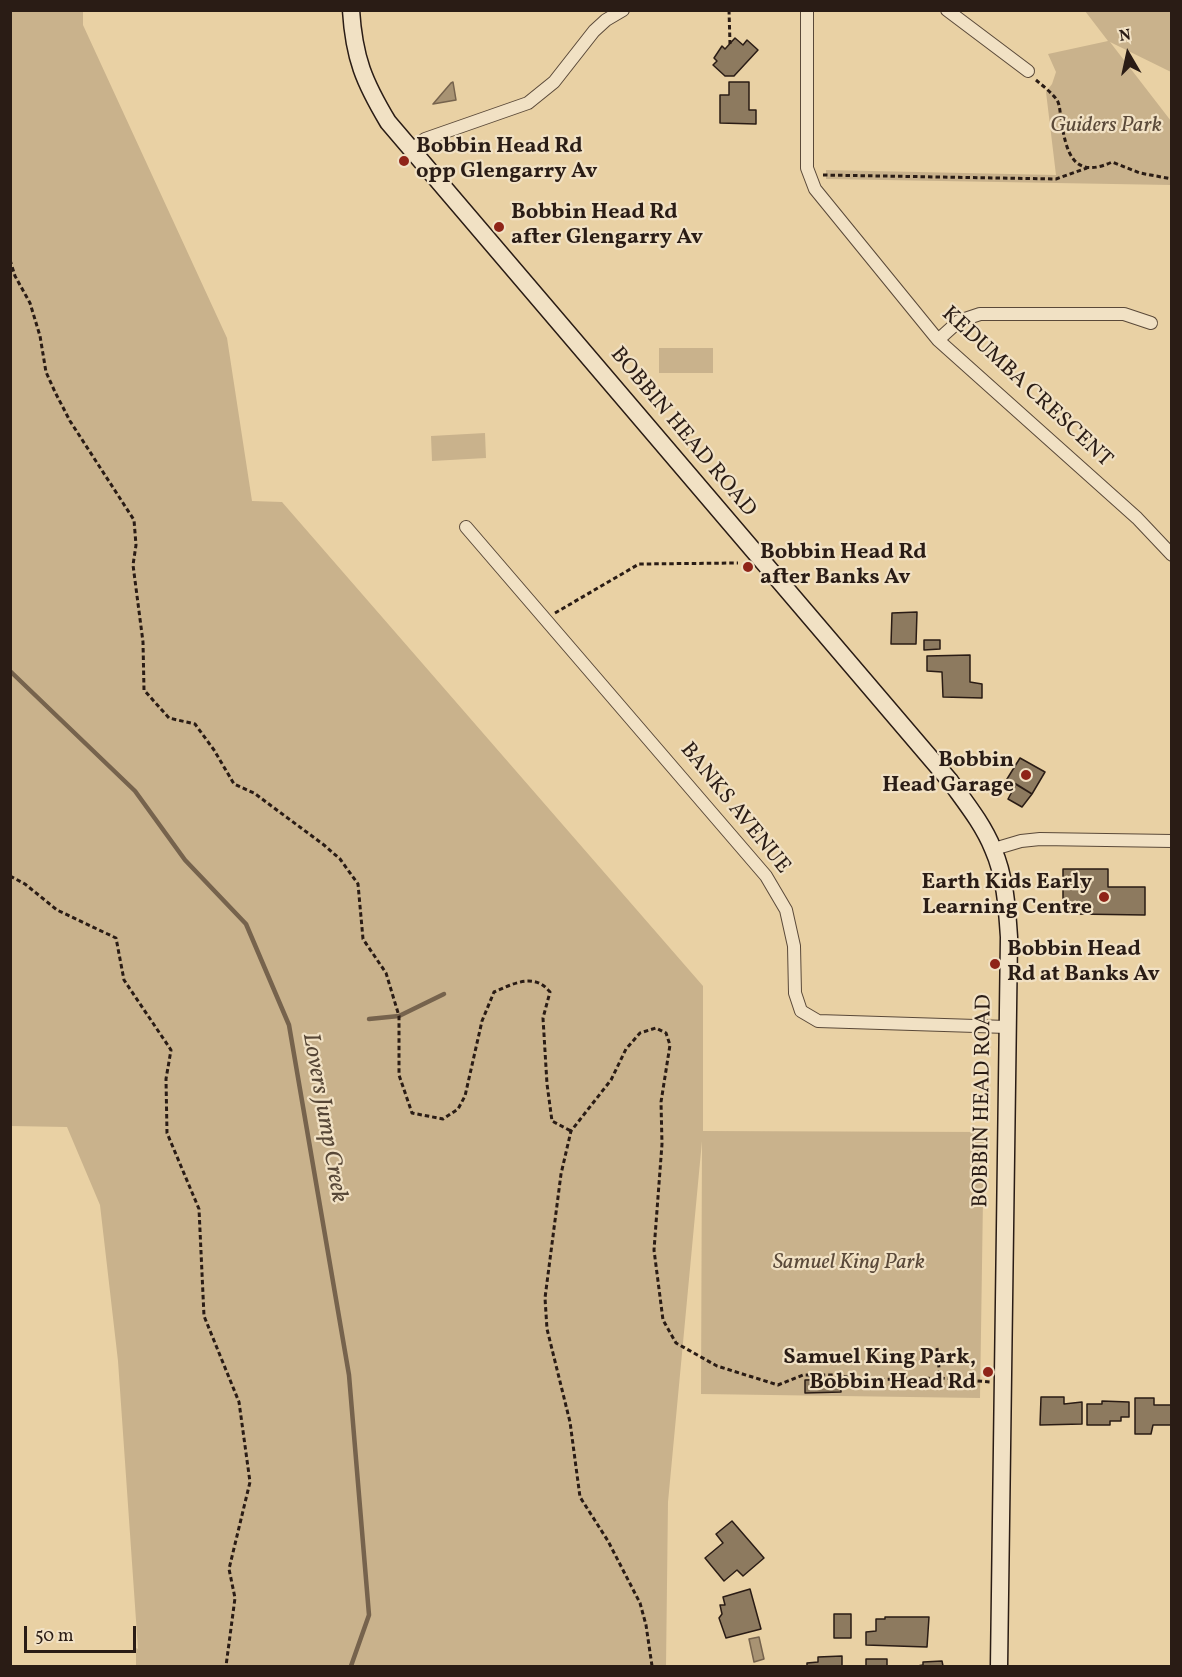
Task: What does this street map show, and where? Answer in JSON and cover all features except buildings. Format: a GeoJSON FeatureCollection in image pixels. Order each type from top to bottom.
{"type":"FeatureCollection","features":[{"type":"Feature","properties":{"kind":"main road","name":"BOBBIN HEAD ROAD"},"geometry":{"type":"LineString","coordinates":[[351,10],[363,78],[388,122],[950,781],[994,849],[1002,878],[1009,937],[999,1666]]}},
{"type":"Feature","properties":{"kind":"street"},"geometry":{"type":"LineString","coordinates":[[411,150],[424,139],[528,103],[554,82],[594,31],[606,20],[623,10]]}},
{"type":"Feature","properties":{"kind":"street","name":"KEDUMBA CRESCENT"},"geometry":{"type":"LineString","coordinates":[[807,10],[807,168],[815,189],[938,340],[1137,518],[1172,555]]}},
{"type":"Feature","properties":{"kind":"street"},"geometry":{"type":"LineString","coordinates":[[947,10],[1028,71]]}},
{"type":"Feature","properties":{"kind":"street"},"geometry":{"type":"LineString","coordinates":[[938,340],[959,321],[980,314],[1124,314],[1151,323]]}},
{"type":"Feature","properties":{"kind":"street","name":"BANKS AVENUE"},"geometry":{"type":"LineString","coordinates":[[466,527],[766,876],[786,910],[794,946],[795,993],[801,1011],[818,1021],[1007,1027]]}},
{"type":"Feature","properties":{"kind":"street"},"geometry":{"type":"LineString","coordinates":[[994,849],[1021,841],[1040,839],[1172,841]]}},
{"type":"Feature","properties":{"kind":"path"},"geometry":{"type":"LineString","coordinates":[[729,10],[730,44]]}},
{"type":"Feature","properties":{"kind":"path"},"geometry":{"type":"LineString","coordinates":[[1028,71],[1058,101],[1065,143],[1076,163],[1087,168],[1098,169],[1112,162],[1140,173],[1172,179]]}},
{"type":"Feature","properties":{"kind":"path"},"geometry":{"type":"LineString","coordinates":[[809,175],[1056,179],[1087,168]]}},
{"type":"Feature","properties":{"kind":"path"},"geometry":{"type":"LineString","coordinates":[[10,260],[15,276],[30,303],[40,336],[46,372],[55,392],[70,421],[134,520],[136,545],[133,565],[143,642],[144,690],[170,718],[195,724],[234,784],[254,793],[324,844],[340,859],[358,884],[363,939],[386,973],[399,1016],[399,1075],[412,1113],[443,1119],[458,1109],[465,1096],[482,1021],[494,992],[525,979],[544,985],[550,992],[543,1018],[552,1121],[571,1131]]}},
{"type":"Feature","properties":{"kind":"path"},"geometry":{"type":"LineString","coordinates":[[546,618],[639,564],[738,563]]}},
{"type":"Feature","properties":{"kind":"path"},"geometry":{"type":"LineString","coordinates":[[10,876],[25,884],[57,910],[116,938],[124,980],[171,1050],[166,1079],[167,1133],[199,1209],[204,1316],[239,1402],[250,1482],[229,1569],[235,1598],[226,1666]]}},
{"type":"Feature","properties":{"kind":"path"},"geometry":{"type":"LineString","coordinates":[[652,1666],[640,1603],[608,1541],[580,1497],[570,1422],[547,1329],[545,1298],[561,1174],[571,1131],[611,1080],[626,1049],[640,1033],[656,1028],[666,1033],[670,1045],[661,1102],[662,1144],[654,1250],[663,1320],[676,1343],[717,1366],[778,1385],[803,1375],[836,1374],[863,1380],[940,1378],[1003,1382]]}},
{"type":"Feature","properties":{"kind":"path"},"geometry":{"type":"LineString","coordinates":[[937,1348],[940,1378]]}},
{"type":"Feature","properties":{"kind":"green space","name":"Samuel King Park"},"geometry":{"type":"Polygon","coordinates":[[[11,11],[83,11],[83,25],[227,338],[252,501],[282,502],[703,986],[703,1131],[984,1132],[980,1398],[701,1394],[702,1141],[668,1502],[666,1666],[136,1666],[136,1648],[138,1649],[118,1361],[100,1205],[67,1127],[11,1126],[11,11]]]}},
{"type":"Feature","properties":{"kind":"green space","name":"Guiders Park"},"geometry":{"type":"Polygon","coordinates":[[[1085,11],[1171,11],[1171,72],[1110,42],[1171,121],[1171,185],[826,179],[826,170],[1056,175],[1046,92],[1056,72],[1048,54],[1108,41],[1085,11]]]}},
{"type":"Feature","properties":{"kind":"green space"},"geometry":{"type":"Polygon","coordinates":[[[659,348],[713,348],[713,373],[659,373],[659,348]]]}},
{"type":"Feature","properties":{"kind":"green space"},"geometry":{"type":"Polygon","coordinates":[[[485,433],[486,458],[432,461],[431,436],[485,433]]]}},
{"type":"Feature","properties":{"kind":"shaded area"},"geometry":{"type":"Polygon","coordinates":[[[453,82],[456,100],[433,104],[451,83],[453,82]]]}},
{"type":"Feature","properties":{"kind":"shaded area"},"geometry":{"type":"Polygon","coordinates":[[[759,1637],[764,1659],[754,1662],[749,1639],[759,1637]]]}},
{"type":"Feature","properties":{"kind":"waterway","name":"Lovers Jump Creek"},"geometry":{"type":"LineString","coordinates":[[10,671],[135,791],[185,860],[246,924],[289,1025],[349,1375],[369,1615],[351,1666]]}},
{"type":"Feature","properties":{"kind":"waterway"},"geometry":{"type":"LineString","coordinates":[[369,1019],[399,1016],[444,994]]}},
{"type":"Feature","properties":{"kind":"place","name":"Bobbin Head Rd opp Glengarry Av"},"geometry":{"type":"Point","coordinates":[404,161]}},
{"type":"Feature","properties":{"kind":"place","name":"Bobbin Head Rd after Glengarry Av"},"geometry":{"type":"Point","coordinates":[499,227]}},
{"type":"Feature","properties":{"kind":"place","name":"Bobbin Head Rd after Banks Av"},"geometry":{"type":"Point","coordinates":[748,567]}},
{"type":"Feature","properties":{"kind":"place","name":"Bobbin Head Garage"},"geometry":{"type":"Point","coordinates":[1026,775]}},
{"type":"Feature","properties":{"kind":"place","name":"Earth Kids Early Learning Centre"},"geometry":{"type":"Point","coordinates":[1104,897]}},
{"type":"Feature","properties":{"kind":"place","name":"Bobbin Head Rd at Banks Av"},"geometry":{"type":"Point","coordinates":[995,964]}},
{"type":"Feature","properties":{"kind":"place","name":"Samuel King Park, Bobbin Head Rd"},"geometry":{"type":"Point","coordinates":[988,1372]}}]}
